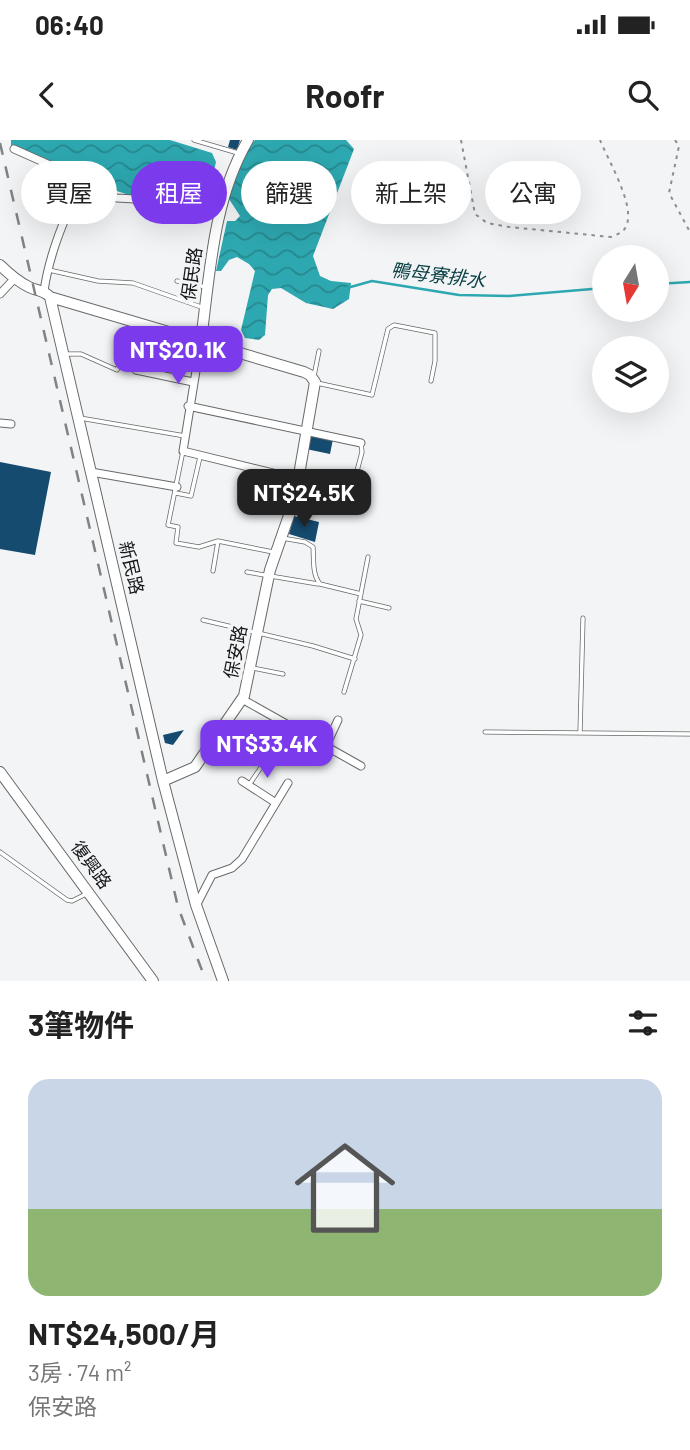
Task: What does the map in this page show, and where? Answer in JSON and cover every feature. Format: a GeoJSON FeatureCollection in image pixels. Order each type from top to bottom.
{"type":"FeatureCollection","features":[{"type":"Feature","properties":{"kind":"street","name":"保民路"},"geometry":{"type":"LineString","coordinates":[[227,192],[240,153],[248,140]]}},
{"type":"Feature","properties":{"kind":"street"},"geometry":{"type":"LineString","coordinates":[[14,149],[41,161]]}},
{"type":"Feature","properties":{"kind":"street"},"geometry":{"type":"LineString","coordinates":[[47,294],[47,269],[63,224]]}},
{"type":"Feature","properties":{"kind":"street","name":"保民路"},"geometry":{"type":"LineString","coordinates":[[185,436],[218,224]]}},
{"type":"Feature","properties":{"kind":"street"},"geometry":{"type":"LineString","coordinates":[[0,265],[14,279],[36,290],[304,372],[314,380]]}},
{"type":"Feature","properties":{"kind":"street"},"geometry":{"type":"LineString","coordinates":[[0,294],[14,279]]}},
{"type":"Feature","properties":{"kind":"street","name":"新民路"},"geometry":{"type":"LineString","coordinates":[[47,294],[64,355],[163,781],[196,905],[223,981]]}},
{"type":"Feature","properties":{"kind":"street"},"geometry":{"type":"LineString","coordinates":[[136,370],[193,382]]}},
{"type":"Feature","properties":{"kind":"street","name":"保安路"},"geometry":{"type":"LineString","coordinates":[[163,781],[195,767],[246,690],[269,574],[279,538],[295,498],[314,380]]}},
{"type":"Feature","properties":{"kind":"street"},"geometry":{"type":"LineString","coordinates":[[188,406],[361,443]]}},
{"type":"Feature","properties":{"kind":"street"},"geometry":{"type":"LineString","coordinates":[[0,423],[11,424]]}},
{"type":"Feature","properties":{"kind":"street"},"geometry":{"type":"LineString","coordinates":[[185,436],[183,451],[298,479]]}},
{"type":"Feature","properties":{"kind":"street"},"geometry":{"type":"LineString","coordinates":[[91,472],[176,490]]}},
{"type":"Feature","properties":{"kind":"street"},"geometry":{"type":"LineString","coordinates":[[242,699],[360,766]]}},
{"type":"Feature","properties":{"kind":"street"},"geometry":{"type":"LineString","coordinates":[[325,748],[338,720]]}},
{"type":"Feature","properties":{"kind":"street","name":"復興路"},"geometry":{"type":"LineString","coordinates":[[0,772],[153,981]]}},
{"type":"Feature","properties":{"kind":"street"},"geometry":{"type":"LineString","coordinates":[[246,783],[276,803]]}},
{"type":"Feature","properties":{"kind":"street"},"geometry":{"type":"LineString","coordinates":[[196,905],[212,875],[232,868],[242,859],[288,783]]}},
{"type":"Feature","properties":{"kind":"lane"},"geometry":{"type":"LineString","coordinates":[[194,140],[240,153]]}},
{"type":"Feature","properties":{"kind":"lane"},"geometry":{"type":"LineString","coordinates":[[47,269],[98,281],[133,283],[205,308]]}},
{"type":"Feature","properties":{"kind":"lane"},"geometry":{"type":"LineString","coordinates":[[177,281],[208,288]]}},
{"type":"Feature","properties":{"kind":"lane"},"geometry":{"type":"LineString","coordinates":[[64,355],[81,354],[117,370],[139,323]]}},
{"type":"Feature","properties":{"kind":"lane"},"geometry":{"type":"LineString","coordinates":[[318,351],[314,380],[372,395],[388,329],[394,325],[435,333],[435,361],[431,381]]}},
{"type":"Feature","properties":{"kind":"lane"},"geometry":{"type":"LineString","coordinates":[[78,418],[185,436]]}},
{"type":"Feature","properties":{"kind":"lane"},"geometry":{"type":"LineString","coordinates":[[298,479],[352,490],[362,452],[361,443]]}},
{"type":"Feature","properties":{"kind":"lane"},"geometry":{"type":"LineString","coordinates":[[183,451],[168,525],[178,527],[176,543],[199,547],[218,541],[275,553]]}},
{"type":"Feature","properties":{"kind":"lane"},"geometry":{"type":"LineString","coordinates":[[176,490],[191,496],[200,455]]}},
{"type":"Feature","properties":{"kind":"lane"},"geometry":{"type":"LineString","coordinates":[[279,538],[310,544],[317,582],[320,584]]}},
{"type":"Feature","properties":{"kind":"lane"},"geometry":{"type":"LineString","coordinates":[[214,571],[218,541]]}},
{"type":"Feature","properties":{"kind":"lane"},"geometry":{"type":"LineString","coordinates":[[344,692],[361,635],[356,619],[368,557]]}},
{"type":"Feature","properties":{"kind":"lane"},"geometry":{"type":"LineString","coordinates":[[247,572],[269,574],[361,594]]}},
{"type":"Feature","properties":{"kind":"lane"},"geometry":{"type":"LineString","coordinates":[[359,601],[389,608]]}},
{"type":"Feature","properties":{"kind":"lane"},"geometry":{"type":"LineString","coordinates":[[580,733],[583,618]]}},
{"type":"Feature","properties":{"kind":"lane"},"geometry":{"type":"LineString","coordinates":[[203,620],[313,646],[355,660]]}},
{"type":"Feature","properties":{"kind":"lane"},"geometry":{"type":"LineString","coordinates":[[251,667],[283,674]]}},
{"type":"Feature","properties":{"kind":"lane"},"geometry":{"type":"LineString","coordinates":[[485,732],[690,734]]}},
{"type":"Feature","properties":{"kind":"lane"},"geometry":{"type":"LineString","coordinates":[[246,783],[267,760]]}},
{"type":"Feature","properties":{"kind":"lane"},"geometry":{"type":"LineString","coordinates":[[0,852],[67,900],[72,901],[90,892]]}},
{"type":"Feature","properties":{"kind":"path"},"geometry":{"type":"LineString","coordinates":[[461,140],[475,214],[487,223],[509,228],[611,237],[621,233],[627,226],[629,208],[600,140]]}},
{"type":"Feature","properties":{"kind":"path"},"geometry":{"type":"LineString","coordinates":[[675,140],[679,146],[669,193],[690,232]]}},
{"type":"Feature","properties":{"kind":"water"},"geometry":{"type":"Polygon","coordinates":[[[11,140],[170,140],[212,153],[216,161],[131,161],[131,195],[117,190],[117,161],[43,161],[11,147],[11,140]]]}},
{"type":"Feature","properties":{"kind":"water"},"geometry":{"type":"Polygon","coordinates":[[[255,140],[346,140],[354,149],[337,193],[337,161],[242,161],[245,152],[255,140]]]}},
{"type":"Feature","properties":{"kind":"water"},"geometry":{"type":"Polygon","coordinates":[[[241,164],[241,224],[325,224],[313,256],[320,276],[331,281],[351,283],[349,299],[333,309],[306,303],[281,288],[272,289],[268,295],[265,335],[259,340],[245,338],[241,330],[255,271],[237,257],[229,260],[221,271],[216,271],[227,221],[235,221],[240,216],[229,199],[241,164]]]}},
{"type":"Feature","properties":{"kind":"building"},"geometry":{"type":"Polygon","coordinates":[[[230,140],[240,140],[237,150],[228,147],[230,140]]]}},
{"type":"Feature","properties":{"kind":"building"},"geometry":{"type":"Polygon","coordinates":[[[309,434],[333,439],[330,454],[306,449],[309,434]]]}},
{"type":"Feature","properties":{"kind":"building"},"geometry":{"type":"Polygon","coordinates":[[[0,462],[51,472],[35,555],[0,549],[0,462]]]}},
{"type":"Feature","properties":{"kind":"building"},"geometry":{"type":"Polygon","coordinates":[[[320,490],[348,496],[345,509],[317,504],[320,490]]]}},
{"type":"Feature","properties":{"kind":"building"},"geometry":{"type":"Polygon","coordinates":[[[294,516],[319,522],[315,542],[289,534],[294,516]]]}},
{"type":"Feature","properties":{"kind":"building"},"geometry":{"type":"Polygon","coordinates":[[[184,730],[173,745],[165,743],[163,735],[184,730]]]}},
{"type":"Feature","properties":{"kind":"waterway","name":"鴨母寮排水"},"geometry":{"type":"LineString","coordinates":[[347,288],[372,281],[459,295],[509,296],[592,289]]}},
{"type":"Feature","properties":{"kind":"waterway","name":"鴨母寮排水"},"geometry":{"type":"LineString","coordinates":[[669,283],[690,282]]}},
{"type":"Feature","properties":{"kind":"railway"},"geometry":{"type":"LineString","coordinates":[[0,143],[178,907],[206,981]]}}]}
